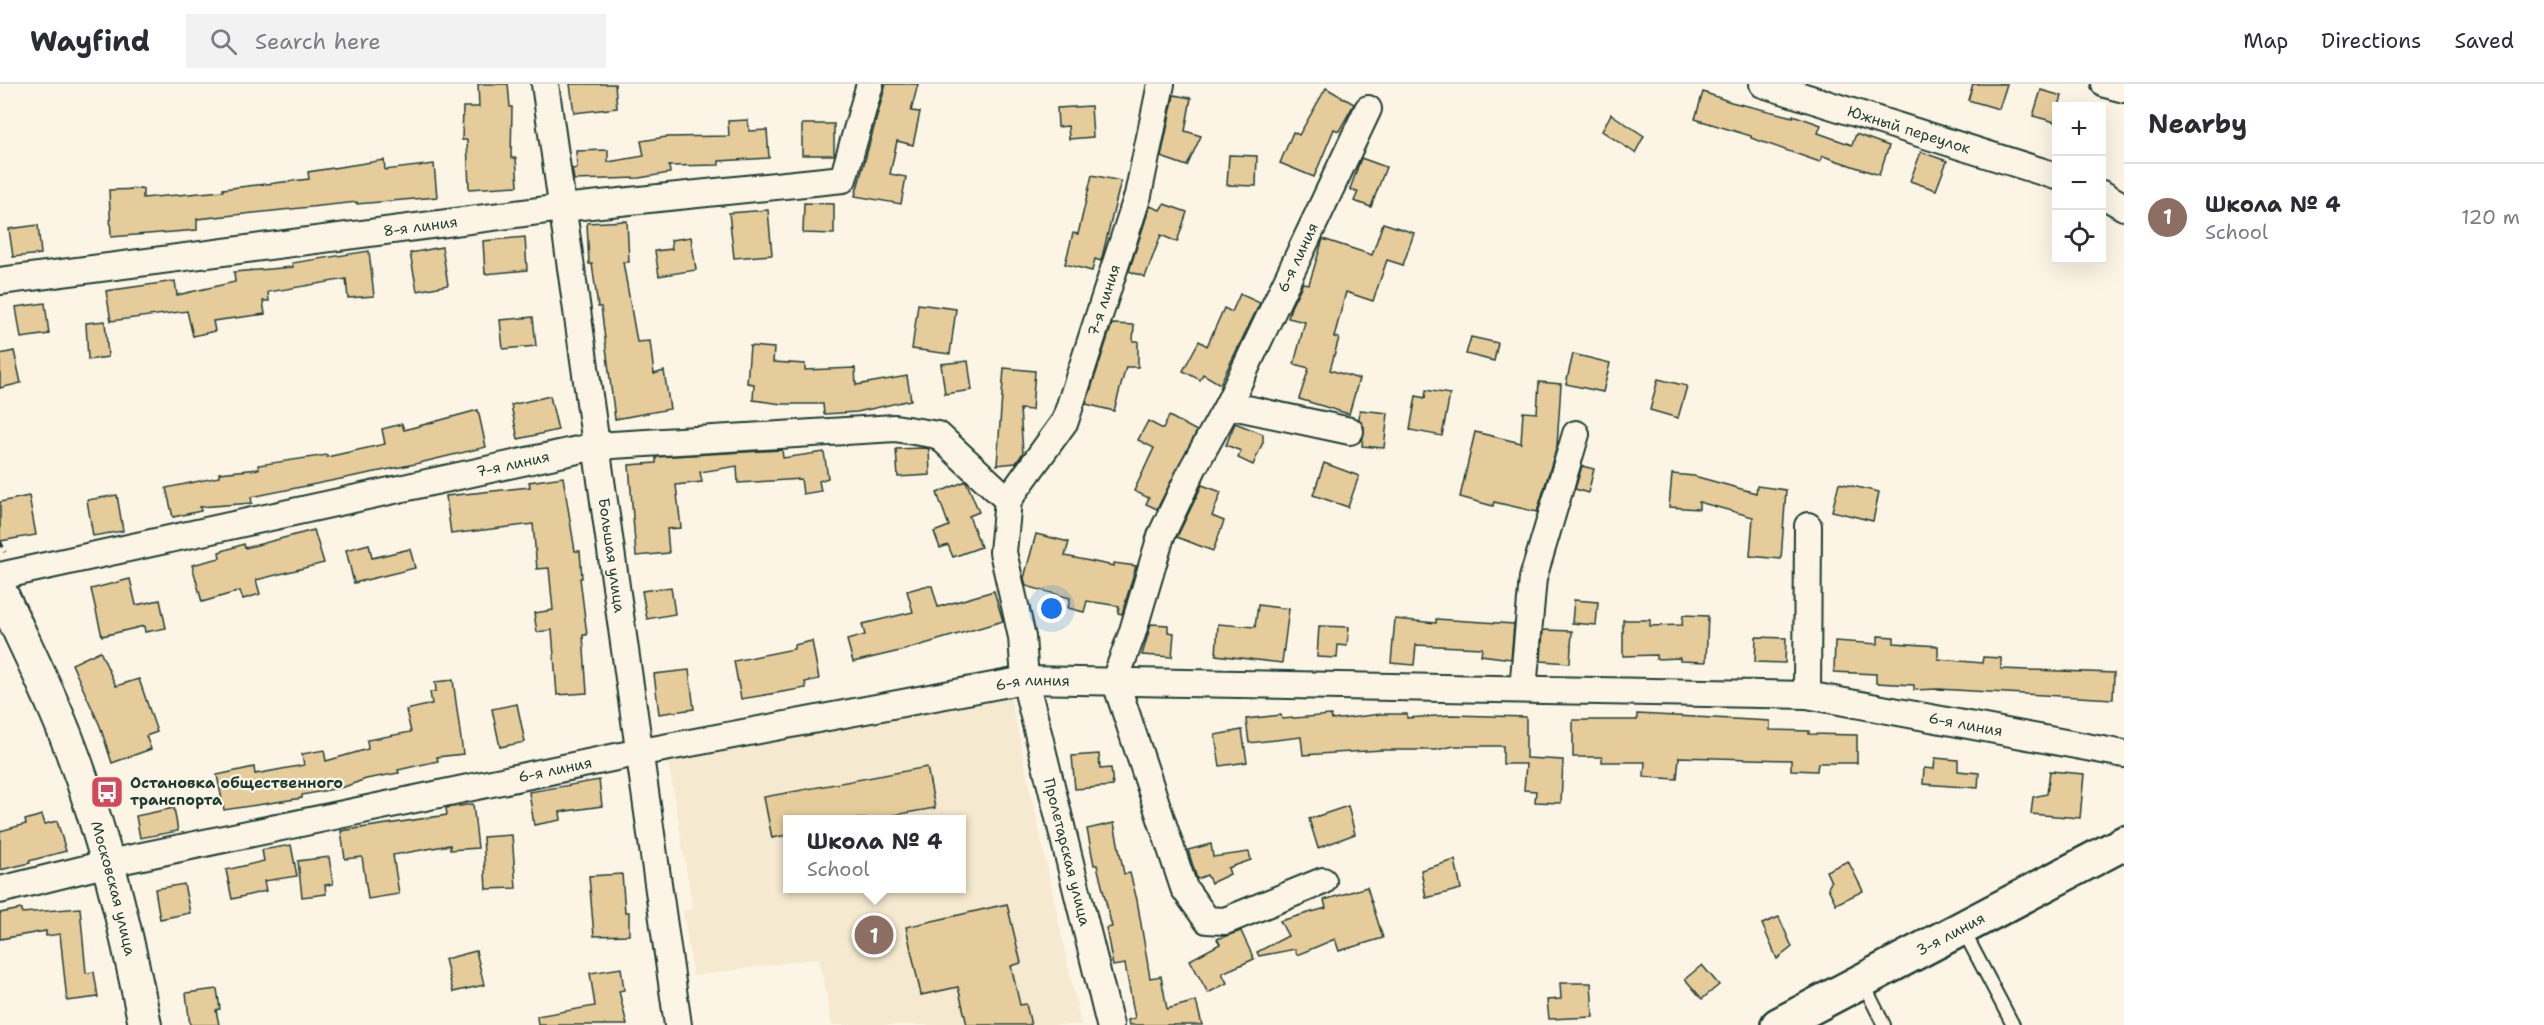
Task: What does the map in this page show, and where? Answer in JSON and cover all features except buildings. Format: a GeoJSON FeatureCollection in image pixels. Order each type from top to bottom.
{"type":"FeatureCollection","features":[{"type":"Feature","properties":{"kind":"main road","name":"3-я линия"},"geometry":{"type":"LineString","coordinates":[[1778,1025],[2124,843]]}},
{"type":"Feature","properties":{"kind":"street","name":"Большая улица"},"geometry":{"type":"LineString","coordinates":[[545,84],[678,1025]]}},
{"type":"Feature","properties":{"kind":"street","name":"8-я линия"},"geometry":{"type":"LineString","coordinates":[[0,281],[562,208],[843,179],[870,84]]}},
{"type":"Feature","properties":{"kind":"street","name":"7-я линия"},"geometry":{"type":"LineString","coordinates":[[0,576],[596,446],[895,428],[938,435],[1008,500],[1065,421],[1138,195],[1161,84]]}},
{"type":"Feature","properties":{"kind":"street","name":"Южный переулок"},"geometry":{"type":"LineString","coordinates":[[1763,84],[2052,175]]}},
{"type":"Feature","properties":{"kind":"street"},"geometry":{"type":"LineString","coordinates":[[2105,84],[2124,89]]}},
{"type":"Feature","properties":{"kind":"street","name":"6-я линия"},"geometry":{"type":"LineString","coordinates":[[1115,680],[1132,634],[1161,536],[1193,468],[1228,405],[1368,109]]}},
{"type":"Feature","properties":{"kind":"street"},"geometry":{"type":"LineString","coordinates":[[2106,196],[2124,207]]}},
{"type":"Feature","properties":{"kind":"street"},"geometry":{"type":"LineString","coordinates":[[1228,405],[1350,431]]}},
{"type":"Feature","properties":{"kind":"street"},"geometry":{"type":"LineString","coordinates":[[1523,689],[1533,578],[1576,434]]}},
{"type":"Feature","properties":{"kind":"street"},"geometry":{"type":"LineString","coordinates":[[1008,500],[1003,552],[1022,637],[1025,680]]}},
{"type":"Feature","properties":{"kind":"street"},"geometry":{"type":"LineString","coordinates":[[1807,696],[1808,526]]}},
{"type":"Feature","properties":{"kind":"street","name":"Московская улица"},"geometry":{"type":"LineString","coordinates":[[0,590],[69,743],[109,863],[130,947],[145,1025]]}},
{"type":"Feature","properties":{"kind":"street","name":"6-я линия"},"geometry":{"type":"LineString","coordinates":[[0,890],[109,863],[639,752],[1025,680],[1115,680],[1807,696],[2124,754]]}},
{"type":"Feature","properties":{"kind":"street","name":"Пролетарская улица"},"geometry":{"type":"LineString","coordinates":[[1025,680],[1110,1025]]}},
{"type":"Feature","properties":{"kind":"street"},"geometry":{"type":"LineString","coordinates":[[1115,680],[1184,888],[1207,920],[1224,921],[1323,881]]}},
{"type":"Feature","properties":{"kind":"lane"},"geometry":{"type":"LineString","coordinates":[[1962,927],[2013,1025]]}},
{"type":"Feature","properties":{"kind":"lane"},"geometry":{"type":"LineString","coordinates":[[1861,980],[1884,1025]]}},
{"type":"Feature","properties":{"kind":"shaded area"},"geometry":{"type":"Polygon","coordinates":[[[1010,695],[1081,1025],[832,1025],[819,958],[693,976],[683,911],[693,909],[668,760],[1010,695]]]}},
{"type":"Feature","properties":{"kind":"place","name":"Остановка общественного транспорта"},"geometry":{"type":"Point","coordinates":[107,792]}},
{"type":"Feature","properties":{"kind":"place","name":"Школа № 4"},"geometry":{"type":"Point","coordinates":[874,935]}}]}
